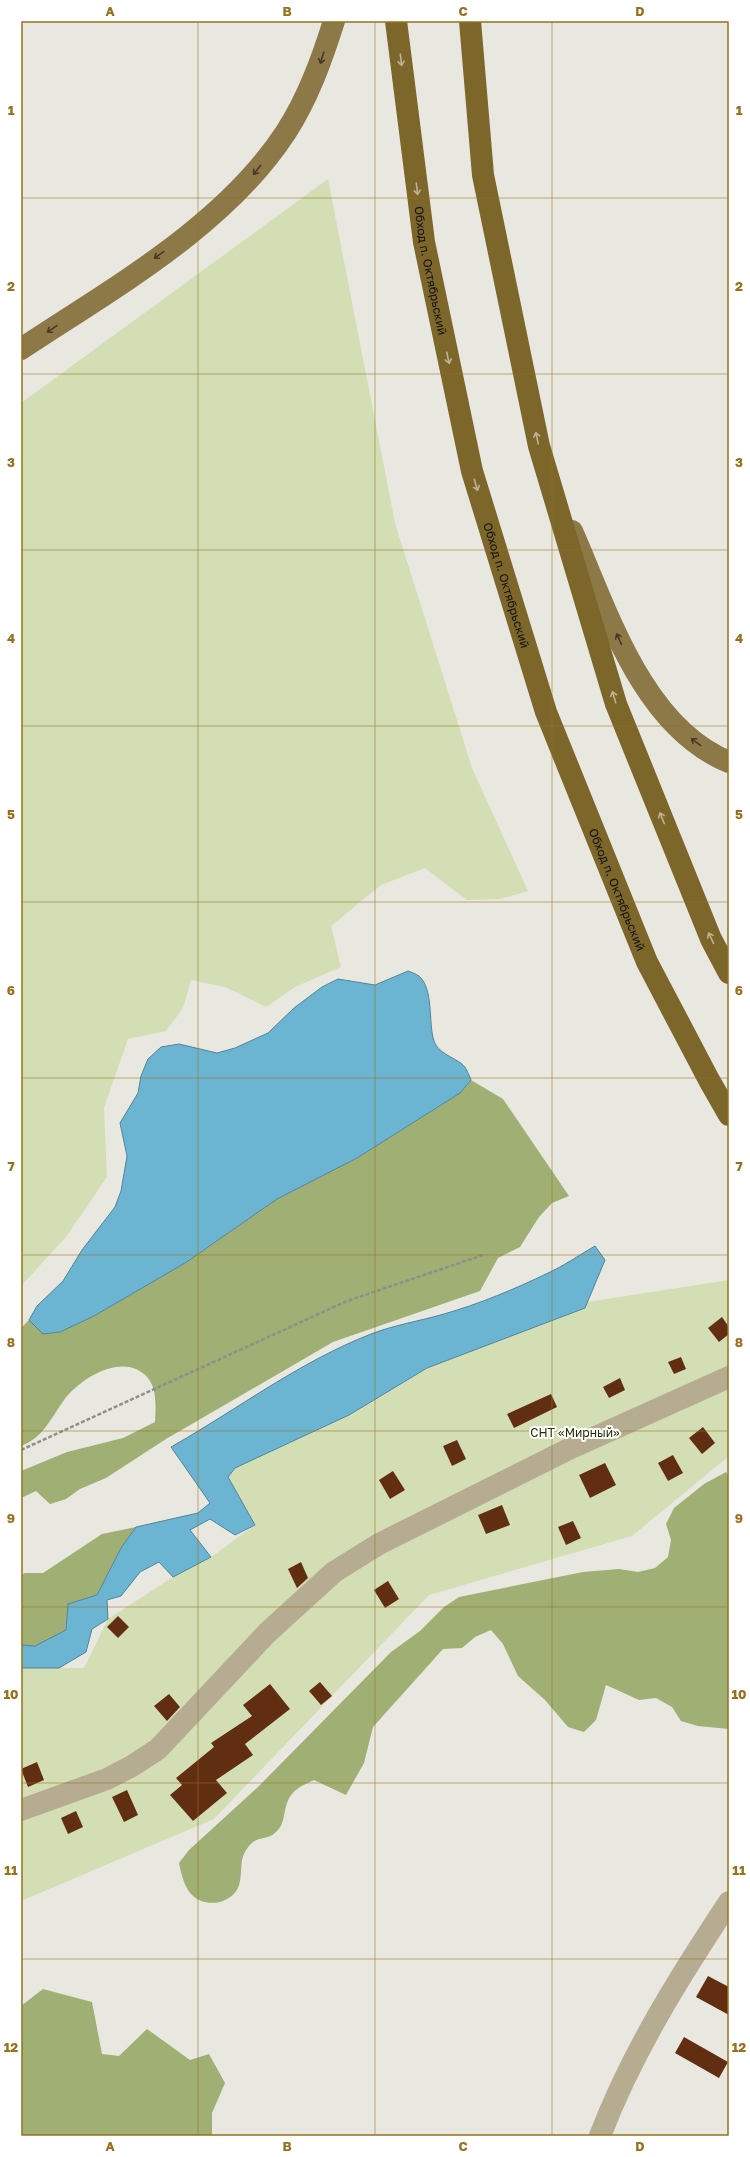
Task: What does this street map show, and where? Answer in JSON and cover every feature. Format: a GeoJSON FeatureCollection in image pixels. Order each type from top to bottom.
{"type":"FeatureCollection","features":[{"type":"Feature","properties":{"kind":"highway","name":"Обход п. Октябрьский"},"geometry":{"type":"LineString","coordinates":[[396,21],[424,242],[472,471],[546,712],[647,962],[729,1115]]}},
{"type":"Feature","properties":{"kind":"highway"},"geometry":{"type":"LineString","coordinates":[[470,21],[483,175],[538,446],[616,704],[711,939],[729,973]]}},
{"type":"Feature","properties":{"kind":"main road"},"geometry":{"type":"LineString","coordinates":[[21,349],[128,278],[192,232],[245,184],[286,132],[318,71],[334,21]]}},
{"type":"Feature","properties":{"kind":"main road"},"geometry":{"type":"LineString","coordinates":[[546,472],[623,647],[650,695],[682,732],[717,757],[729,762]]}},
{"type":"Feature","properties":{"kind":"street"},"geometry":{"type":"LineString","coordinates":[[21,1810],[107,1778],[132,1766],[158,1749],[267,1633],[334,1572],[378,1544],[571,1448],[729,1378]]}},
{"type":"Feature","properties":{"kind":"street"},"geometry":{"type":"LineString","coordinates":[[600,2136],[611,2107],[666,2002],[729,1902]]}},
{"type":"Feature","properties":{"kind":"path"},"geometry":{"type":"LineString","coordinates":[[21,1450],[347,1301],[483,1255]]}},
{"type":"Feature","properties":{"kind":"green space"},"geometry":{"type":"Polygon","coordinates":[[[328,179],[395,523],[472,768],[528,891],[500,899],[467,900],[425,868],[381,885],[331,926],[341,967],[295,987],[266,1007],[225,987],[191,980],[183,1008],[166,1031],[128,1039],[104,1108],[107,1177],[66,1237],[21,1286],[21,403],[328,179]]]}},
{"type":"Feature","properties":{"kind":"green space"},"geometry":{"type":"Polygon","coordinates":[[[471,1080],[503,1099],[569,1196],[552,1203],[539,1217],[520,1247],[498,1258],[480,1291],[333,1342],[166,1439],[106,1478],[80,1489],[66,1499],[50,1504],[36,1491],[21,1498],[21,1471],[67,1452],[123,1438],[155,1422],[154,1391],[148,1379],[143,1373],[136,1369],[117,1367],[106,1369],[87,1379],[78,1386],[64,1400],[41,1433],[21,1446],[21,1328],[29,1320],[43,1334],[60,1332],[94,1316],[185,1263],[277,1199],[357,1158],[460,1093],[471,1080]]]}},
{"type":"Feature","properties":{"kind":"green space","name":"СНТ «Мирный»"},"geometry":{"type":"Polygon","coordinates":[[[729,1280],[729,1456],[632,1536],[429,1595],[214,1819],[21,1901],[21,1668],[84,1668],[108,1619],[173,1577],[211,1557],[255,1525],[228,1477],[235,1468],[349,1415],[427,1368],[587,1302],[729,1280]]]}},
{"type":"Feature","properties":{"kind":"green space"},"geometry":{"type":"Polygon","coordinates":[[[726,1472],[729,1477],[729,1729],[698,1726],[681,1721],[672,1707],[656,1698],[639,1700],[606,1685],[596,1720],[584,1732],[568,1727],[545,1700],[518,1676],[503,1644],[491,1630],[475,1637],[462,1648],[443,1649],[373,1727],[364,1763],[346,1795],[314,1780],[294,1791],[289,1798],[281,1826],[278,1830],[271,1836],[253,1842],[245,1852],[242,1860],[238,1888],[234,1894],[223,1901],[209,1903],[196,1898],[191,1894],[185,1883],[179,1863],[189,1850],[258,1787],[391,1652],[420,1631],[444,1607],[459,1597],[583,1572],[619,1569],[638,1572],[655,1568],[668,1557],[671,1540],[666,1524],[674,1508],[704,1484],[726,1472]]]}},
{"type":"Feature","properties":{"kind":"green space"},"geometry":{"type":"Polygon","coordinates":[[[136,1527],[121,1548],[97,1595],[68,1604],[66,1630],[35,1646],[21,1645],[21,1575],[25,1573],[43,1573],[102,1534],[136,1527]]]}},
{"type":"Feature","properties":{"kind":"green space"},"geometry":{"type":"Polygon","coordinates":[[[43,1989],[92,2002],[102,2054],[119,2056],[147,2029],[190,2060],[209,2054],[225,2083],[212,2113],[212,2136],[21,2136],[21,2006],[43,1989]]]}},
{"type":"Feature","properties":{"kind":"water"},"geometry":{"type":"Polygon","coordinates":[[[408,971],[419,976],[427,989],[432,1034],[436,1045],[442,1052],[462,1064],[471,1080],[460,1093],[357,1158],[277,1199],[185,1263],[94,1316],[60,1332],[43,1334],[29,1320],[37,1306],[63,1281],[82,1250],[115,1207],[121,1191],[127,1156],[120,1123],[138,1093],[141,1076],[148,1059],[161,1047],[179,1044],[217,1053],[235,1048],[268,1033],[294,1008],[322,987],[338,979],[375,985],[408,971]]]}},
{"type":"Feature","properties":{"kind":"water"},"geometry":{"type":"Polygon","coordinates":[[[595,1246],[605,1260],[585,1308],[427,1368],[349,1415],[235,1468],[228,1477],[255,1525],[235,1535],[210,1519],[190,1530],[211,1557],[173,1577],[159,1562],[140,1572],[121,1596],[107,1600],[108,1619],[92,1629],[86,1652],[59,1668],[21,1668],[21,1645],[35,1646],[66,1630],[68,1604],[97,1595],[121,1548],[136,1527],[198,1513],[210,1503],[171,1447],[294,1372],[344,1345],[380,1331],[444,1314],[497,1296],[566,1264],[595,1246]]]}},
{"type":"Feature","properties":{"kind":"building"},"geometry":{"type":"Polygon","coordinates":[[[722,1317],[729,1327],[729,1334],[719,1342],[708,1328],[722,1317]]]}},
{"type":"Feature","properties":{"kind":"building"},"geometry":{"type":"Polygon","coordinates":[[[681,1357],[686,1369],[674,1374],[668,1362],[681,1357]]]}},
{"type":"Feature","properties":{"kind":"building"},"geometry":{"type":"Polygon","coordinates":[[[620,1378],[625,1390],[609,1398],[603,1387],[620,1378]]]}},
{"type":"Feature","properties":{"kind":"building"},"geometry":{"type":"Polygon","coordinates":[[[551,1394],[557,1407],[514,1428],[507,1414],[551,1394]]]}},
{"type":"Feature","properties":{"kind":"building"},"geometry":{"type":"Polygon","coordinates":[[[703,1427],[715,1443],[702,1454],[689,1438],[703,1427]]]}},
{"type":"Feature","properties":{"kind":"building"},"geometry":{"type":"Polygon","coordinates":[[[457,1440],[466,1459],[452,1466],[443,1446],[457,1440]]]}},
{"type":"Feature","properties":{"kind":"building"},"geometry":{"type":"Polygon","coordinates":[[[673,1455],[683,1473],[668,1481],[658,1463],[673,1455]]]}},
{"type":"Feature","properties":{"kind":"building"},"geometry":{"type":"Polygon","coordinates":[[[605,1463],[616,1485],[590,1498],[579,1475],[605,1463]]]}},
{"type":"Feature","properties":{"kind":"building"},"geometry":{"type":"Polygon","coordinates":[[[393,1471],[405,1490],[390,1499],[379,1480],[393,1471]]]}},
{"type":"Feature","properties":{"kind":"building"},"geometry":{"type":"Polygon","coordinates":[[[502,1505],[510,1525],[486,1534],[478,1515],[502,1505]]]}},
{"type":"Feature","properties":{"kind":"building"},"geometry":{"type":"Polygon","coordinates":[[[573,1521],[581,1538],[566,1545],[558,1527],[573,1521]]]}},
{"type":"Feature","properties":{"kind":"building"},"geometry":{"type":"Polygon","coordinates":[[[301,1562],[308,1578],[297,1588],[288,1569],[301,1562]]]}},
{"type":"Feature","properties":{"kind":"building"},"geometry":{"type":"Polygon","coordinates":[[[388,1581],[399,1599],[385,1608],[374,1590],[388,1581]]]}},
{"type":"Feature","properties":{"kind":"building"},"geometry":{"type":"Polygon","coordinates":[[[118,1616],[129,1627],[118,1638],[107,1627],[118,1616]]]}},
{"type":"Feature","properties":{"kind":"building"},"geometry":{"type":"Polygon","coordinates":[[[320,1682],[332,1696],[321,1705],[309,1691],[320,1682]]]}},
{"type":"Feature","properties":{"kind":"building"},"geometry":{"type":"Polygon","coordinates":[[[270,1684],[290,1709],[245,1744],[253,1755],[216,1780],[227,1793],[193,1821],[170,1795],[182,1785],[176,1778],[214,1747],[211,1743],[252,1716],[243,1705],[270,1684]]]}},
{"type":"Feature","properties":{"kind":"building"},"geometry":{"type":"Polygon","coordinates":[[[169,1694],[180,1707],[167,1721],[154,1706],[169,1694]]]}},
{"type":"Feature","properties":{"kind":"building"},"geometry":{"type":"Polygon","coordinates":[[[37,1762],[44,1780],[28,1787],[21,1769],[37,1762]]]}},
{"type":"Feature","properties":{"kind":"building"},"geometry":{"type":"Polygon","coordinates":[[[127,1790],[138,1815],[124,1822],[112,1797],[127,1790]]]}},
{"type":"Feature","properties":{"kind":"building"},"geometry":{"type":"Polygon","coordinates":[[[76,1811],[83,1827],[68,1834],[61,1818],[76,1811]]]}},
{"type":"Feature","properties":{"kind":"building"},"geometry":{"type":"Polygon","coordinates":[[[708,1976],[729,1987],[729,2015],[696,1997],[708,1976]]]}},
{"type":"Feature","properties":{"kind":"building"},"geometry":{"type":"Polygon","coordinates":[[[684,2037],[728,2062],[719,2078],[675,2053],[684,2037]]]}}]}
